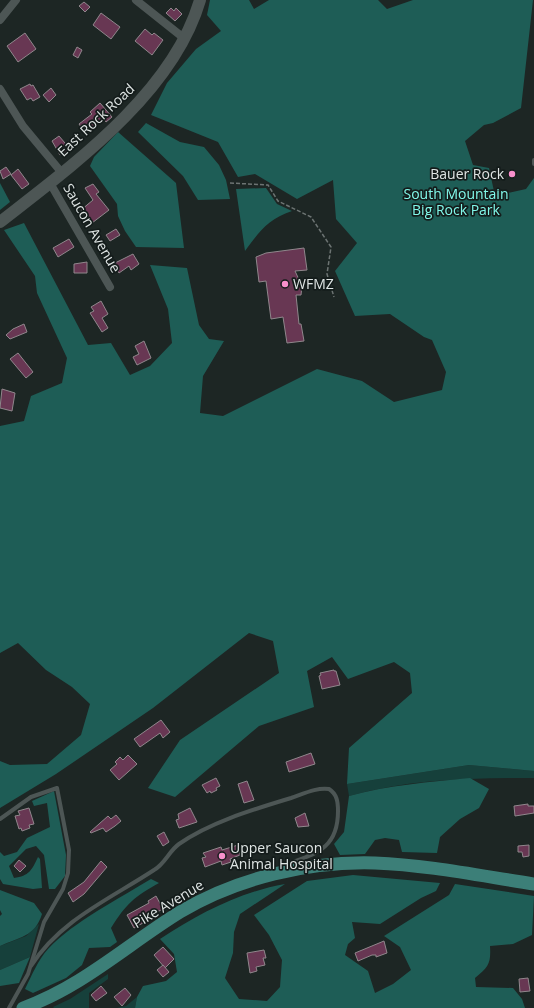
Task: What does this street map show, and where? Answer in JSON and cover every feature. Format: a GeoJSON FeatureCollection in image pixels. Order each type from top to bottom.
{"type":"FeatureCollection","features":[{"type":"Feature","properties":{"kind":"main road","name":"Pike Avenue"},"geometry":{"type":"LineString","coordinates":[[23,1008],[44,1000],[92,973],[162,924],[201,901],[227,889],[274,874],[299,869],[350,863],[375,863],[448,871],[534,884]]}},
{"type":"Feature","properties":{"kind":"street"},"geometry":{"type":"LineString","coordinates":[[0,20],[16,0]]}},
{"type":"Feature","properties":{"kind":"street"},"geometry":{"type":"LineString","coordinates":[[136,0],[185,39]]}},
{"type":"Feature","properties":{"kind":"street","name":"East Rock Road"},"geometry":{"type":"LineString","coordinates":[[0,222],[62,173],[136,106],[158,79],[185,39],[200,0]]}},
{"type":"Feature","properties":{"kind":"street","name":"Saucon Avenue"},"geometry":{"type":"LineString","coordinates":[[0,89],[23,126],[62,173]]}},
{"type":"Feature","properties":{"kind":"street","name":"Saucon Avenue"},"geometry":{"type":"LineString","coordinates":[[50,183],[110,287]]}},
{"type":"Feature","properties":{"kind":"lane"},"geometry":{"type":"LineString","coordinates":[[0,819],[31,797],[57,788],[69,850],[68,873],[61,894],[44,922],[31,966]]}},
{"type":"Feature","properties":{"kind":"lane"},"geometry":{"type":"LineString","coordinates":[[9,1008],[31,966],[45,946],[66,926],[156,869],[174,848],[185,840],[236,816],[310,792],[326,788],[335,794],[338,806],[336,832],[323,849],[203,898],[201,901]]}},
{"type":"Feature","properties":{"kind":"path"},"geometry":{"type":"LineString","coordinates":[[230,183],[268,185],[278,201],[311,217],[331,247],[327,274],[334,297]]}},
{"type":"Feature","properties":{"kind":"shaded area"},"geometry":{"type":"Polygon","coordinates":[[[469,765],[534,771],[534,778],[464,779],[418,783],[372,790],[349,796],[347,784],[469,765]]]}},
{"type":"Feature","properties":{"kind":"shaded area"},"geometry":{"type":"Polygon","coordinates":[[[39,924],[30,957],[0,970],[0,946],[26,936],[39,924]]]}},
{"type":"Feature","properties":{"kind":"shaded area"},"geometry":{"type":"Polygon","coordinates":[[[108,974],[108,979],[89,993],[89,1008],[53,1007],[70,999],[108,974]]]}},
{"type":"Feature","properties":{"kind":"shaded area"},"geometry":{"type":"Polygon","coordinates":[[[137,997],[135,1008],[117,1008],[126,1006],[137,997]]]}},
{"type":"Feature","properties":{"kind":"green space","name":"South Mountain Big Rock Park"},"geometry":{"type":"Polygon","coordinates":[[[210,0],[249,0],[254,9],[269,0],[378,0],[387,9],[413,0],[533,0],[521,108],[493,123],[484,125],[465,141],[473,165],[489,168],[495,196],[526,189],[534,178],[534,771],[469,765],[347,784],[349,748],[412,693],[410,673],[394,662],[348,679],[332,657],[307,671],[314,707],[259,726],[175,797],[148,788],[180,740],[279,673],[273,641],[249,633],[153,708],[56,774],[0,808],[0,761],[10,765],[47,764],[81,735],[90,704],[72,687],[46,670],[18,643],[0,653],[0,426],[24,421],[31,396],[62,383],[67,358],[37,293],[35,276],[4,230],[24,223],[88,345],[111,343],[130,375],[150,366],[172,343],[168,309],[150,265],[187,268],[199,325],[209,339],[224,341],[203,376],[200,413],[223,416],[317,369],[362,381],[394,402],[442,390],[446,372],[432,340],[424,337],[390,314],[355,316],[335,271],[357,243],[336,219],[333,180],[297,199],[255,174],[238,177],[218,142],[151,115],[167,83],[196,49],[221,31],[207,15],[210,0]]]}},
{"type":"Feature","properties":{"kind":"green space"},"geometry":{"type":"Polygon","coordinates":[[[146,123],[180,142],[204,147],[219,165],[226,180],[230,199],[198,200],[183,176],[138,132],[146,123]]]}},
{"type":"Feature","properties":{"kind":"green space"},"geometry":{"type":"Polygon","coordinates":[[[118,132],[176,183],[184,248],[136,247],[125,231],[118,216],[117,204],[90,166],[94,157],[118,132]]]}},
{"type":"Feature","properties":{"kind":"green space"},"geometry":{"type":"Polygon","coordinates":[[[0,183],[10,202],[0,210],[0,183]]]}},
{"type":"Feature","properties":{"kind":"green space"},"geometry":{"type":"Polygon","coordinates":[[[266,188],[277,204],[292,211],[284,214],[265,226],[245,251],[236,189],[266,188]]]}},
{"type":"Feature","properties":{"kind":"green space"},"geometry":{"type":"Polygon","coordinates":[[[470,778],[489,789],[479,808],[460,819],[440,837],[437,853],[402,852],[399,840],[385,838],[375,840],[365,854],[340,855],[334,844],[344,832],[349,796],[394,787],[470,778]]]}},
{"type":"Feature","properties":{"kind":"green space"},"geometry":{"type":"Polygon","coordinates":[[[54,791],[66,855],[65,876],[55,889],[49,889],[44,855],[36,846],[26,849],[9,866],[14,878],[23,876],[29,872],[38,857],[40,859],[42,888],[33,889],[3,884],[0,879],[0,852],[4,856],[17,852],[27,838],[50,827],[47,803],[34,806],[32,801],[54,791]]]}},
{"type":"Feature","properties":{"kind":"green space"},"geometry":{"type":"Polygon","coordinates":[[[353,875],[440,883],[436,891],[421,898],[380,924],[352,922],[355,938],[348,944],[345,955],[368,971],[375,993],[393,984],[411,970],[400,947],[384,936],[449,895],[455,884],[534,896],[532,935],[513,944],[490,946],[490,957],[488,964],[486,968],[475,978],[476,987],[513,988],[522,999],[525,1008],[135,1008],[137,997],[143,986],[166,981],[177,972],[174,954],[160,939],[189,921],[220,905],[252,892],[285,884],[240,914],[234,932],[233,953],[225,978],[239,999],[267,1001],[280,987],[282,960],[269,935],[254,915],[307,881],[353,875]]]}},
{"type":"Feature","properties":{"kind":"green space"},"geometry":{"type":"Polygon","coordinates":[[[151,879],[159,883],[131,902],[121,913],[111,928],[117,942],[110,947],[89,948],[82,965],[66,978],[33,993],[25,989],[41,958],[58,939],[83,920],[151,879]]]}},
{"type":"Feature","properties":{"kind":"green space"},"geometry":{"type":"Polygon","coordinates":[[[0,890],[34,903],[42,914],[39,922],[31,932],[0,946],[0,916],[2,914],[0,910],[0,890]]]}},
{"type":"Feature","properties":{"kind":"green space"},"geometry":{"type":"Polygon","coordinates":[[[30,957],[19,983],[0,986],[0,970],[30,957]]]}},
{"type":"Feature","properties":{"kind":"building"},"geometry":{"type":"Polygon","coordinates":[[[84,2],[90,7],[85,12],[79,6],[84,2]]]}},
{"type":"Feature","properties":{"kind":"building"},"geometry":{"type":"Polygon","coordinates":[[[171,8],[174,11],[176,8],[182,14],[175,21],[166,13],[171,8]]]}},
{"type":"Feature","properties":{"kind":"building"},"geometry":{"type":"Polygon","coordinates":[[[101,13],[120,27],[111,39],[93,25],[101,13]]]}},
{"type":"Feature","properties":{"kind":"building"},"geometry":{"type":"Polygon","coordinates":[[[145,29],[152,35],[154,33],[163,40],[152,55],[135,41],[145,29]]]}},
{"type":"Feature","properties":{"kind":"building"},"geometry":{"type":"Polygon","coordinates":[[[25,33],[36,49],[18,62],[7,46],[25,33]]]}},
{"type":"Feature","properties":{"kind":"building"},"geometry":{"type":"Polygon","coordinates":[[[77,47],[82,50],[78,58],[73,55],[77,47]]]}},
{"type":"Feature","properties":{"kind":"building"},"geometry":{"type":"Polygon","coordinates":[[[30,84],[31,86],[33,85],[40,97],[33,101],[31,98],[27,100],[20,89],[30,84]]]}},
{"type":"Feature","properties":{"kind":"building"},"geometry":{"type":"Polygon","coordinates":[[[51,88],[56,95],[49,102],[43,95],[51,88]]]}},
{"type":"Feature","properties":{"kind":"building"},"geometry":{"type":"Polygon","coordinates":[[[100,103],[112,117],[106,122],[104,119],[86,134],[79,124],[92,114],[90,112],[100,103]]]}},
{"type":"Feature","properties":{"kind":"building"},"geometry":{"type":"Polygon","coordinates":[[[59,136],[71,150],[65,155],[63,153],[60,155],[52,141],[59,136]]]}},
{"type":"Feature","properties":{"kind":"building"},"geometry":{"type":"Polygon","coordinates":[[[6,167],[11,174],[3,179],[0,171],[6,167]]]}},
{"type":"Feature","properties":{"kind":"building"},"geometry":{"type":"Polygon","coordinates":[[[18,169],[29,184],[22,189],[11,175],[18,169]]]}},
{"type":"Feature","properties":{"kind":"building"},"geometry":{"type":"Polygon","coordinates":[[[93,184],[99,192],[96,194],[109,210],[92,223],[81,210],[93,200],[85,188],[93,184]]]}},
{"type":"Feature","properties":{"kind":"building"},"geometry":{"type":"Polygon","coordinates":[[[116,229],[120,235],[110,241],[106,235],[116,229]]]}},
{"type":"Feature","properties":{"kind":"building"},"geometry":{"type":"Polygon","coordinates":[[[69,239],[74,247],[58,257],[53,248],[69,239]]]}},
{"type":"Feature","properties":{"kind":"building","name":"WFMZ"},"geometry":{"type":"Polygon","coordinates":[[[304,248],[307,270],[295,271],[302,286],[301,295],[296,295],[299,324],[301,324],[304,341],[287,343],[283,317],[271,319],[266,281],[259,282],[256,257],[266,253],[304,248]]]}},
{"type":"Feature","properties":{"kind":"building"},"geometry":{"type":"Polygon","coordinates":[[[133,254],[139,264],[131,270],[129,266],[119,273],[113,264],[133,254]]]}},
{"type":"Feature","properties":{"kind":"building"},"geometry":{"type":"Polygon","coordinates":[[[87,262],[87,273],[74,273],[74,264],[87,262]]]}},
{"type":"Feature","properties":{"kind":"building"},"geometry":{"type":"Polygon","coordinates":[[[101,301],[108,314],[102,318],[108,328],[102,332],[90,313],[94,311],[91,307],[101,301]]]}},
{"type":"Feature","properties":{"kind":"building"},"geometry":{"type":"Polygon","coordinates":[[[24,324],[27,332],[10,339],[6,335],[13,329],[24,324]]]}},
{"type":"Feature","properties":{"kind":"building"},"geometry":{"type":"Polygon","coordinates":[[[144,341],[151,358],[137,365],[133,357],[139,354],[135,346],[144,341]]]}},
{"type":"Feature","properties":{"kind":"building"},"geometry":{"type":"Polygon","coordinates":[[[18,353],[33,372],[26,378],[10,359],[18,353]]]}},
{"type":"Feature","properties":{"kind":"building"},"geometry":{"type":"Polygon","coordinates":[[[2,389],[15,393],[12,411],[0,408],[2,389]]]}},
{"type":"Feature","properties":{"kind":"building"},"geometry":{"type":"Polygon","coordinates":[[[334,670],[336,671],[340,685],[322,689],[319,676],[321,675],[320,673],[334,670]]]}},
{"type":"Feature","properties":{"kind":"building"},"geometry":{"type":"Polygon","coordinates":[[[161,720],[170,732],[163,738],[160,733],[140,747],[134,739],[161,720]]]}},
{"type":"Feature","properties":{"kind":"building"},"geometry":{"type":"Polygon","coordinates":[[[311,753],[315,764],[289,772],[286,762],[311,753]]]}},
{"type":"Feature","properties":{"kind":"building"},"geometry":{"type":"Polygon","coordinates":[[[128,755],[137,764],[119,780],[110,770],[117,764],[115,762],[120,757],[123,760],[128,755]]]}},
{"type":"Feature","properties":{"kind":"building"},"geometry":{"type":"Polygon","coordinates":[[[216,778],[220,786],[216,788],[217,790],[207,793],[202,785],[216,778]]]}},
{"type":"Feature","properties":{"kind":"building"},"geometry":{"type":"Polygon","coordinates":[[[247,781],[254,800],[244,803],[238,784],[247,781]]]}},
{"type":"Feature","properties":{"kind":"building"},"geometry":{"type":"Polygon","coordinates":[[[528,804],[528,806],[534,806],[534,813],[515,816],[514,806],[528,804]]]}},
{"type":"Feature","properties":{"kind":"building"},"geometry":{"type":"Polygon","coordinates":[[[29,808],[34,824],[29,825],[30,828],[22,831],[21,828],[19,829],[15,816],[20,815],[18,811],[29,808]]]}},
{"type":"Feature","properties":{"kind":"building"},"geometry":{"type":"Polygon","coordinates":[[[190,808],[197,822],[179,828],[176,820],[179,819],[178,814],[190,808]]]}},
{"type":"Feature","properties":{"kind":"building"},"geometry":{"type":"Polygon","coordinates":[[[305,813],[309,826],[298,827],[295,818],[305,813]]]}},
{"type":"Feature","properties":{"kind":"building"},"geometry":{"type":"Polygon","coordinates":[[[116,815],[121,821],[106,832],[103,828],[91,833],[90,832],[108,816],[111,819],[116,815]]]}},
{"type":"Feature","properties":{"kind":"building"},"geometry":{"type":"Polygon","coordinates":[[[164,832],[169,842],[163,846],[157,836],[164,832]]]}},
{"type":"Feature","properties":{"kind":"building","name":"Upper Saucon Animal Hospital"},"geometry":{"type":"Polygon","coordinates":[[[238,845],[240,855],[230,859],[231,862],[222,865],[221,861],[205,867],[202,858],[206,857],[203,853],[221,847],[222,850],[238,845]]]}},
{"type":"Feature","properties":{"kind":"building"},"geometry":{"type":"Polygon","coordinates":[[[529,845],[529,856],[523,857],[522,852],[518,852],[518,846],[529,845]]]}},
{"type":"Feature","properties":{"kind":"building"},"geometry":{"type":"Polygon","coordinates":[[[19,860],[26,866],[20,872],[14,866],[19,860]]]}},
{"type":"Feature","properties":{"kind":"building"},"geometry":{"type":"Polygon","coordinates":[[[101,861],[107,867],[84,894],[73,902],[68,893],[84,882],[101,861]]]}},
{"type":"Feature","properties":{"kind":"building"},"geometry":{"type":"Polygon","coordinates":[[[156,896],[163,909],[157,912],[159,914],[134,928],[127,915],[149,903],[148,901],[156,896]]]}},
{"type":"Feature","properties":{"kind":"building"},"geometry":{"type":"Polygon","coordinates":[[[384,941],[387,953],[376,957],[376,955],[372,955],[358,961],[355,953],[384,941]]]}},
{"type":"Feature","properties":{"kind":"building"},"geometry":{"type":"Polygon","coordinates":[[[163,947],[174,959],[165,968],[154,955],[163,947]]]}},
{"type":"Feature","properties":{"kind":"building"},"geometry":{"type":"Polygon","coordinates":[[[264,950],[266,958],[263,958],[265,965],[256,967],[257,971],[250,973],[247,953],[264,950]]]}},
{"type":"Feature","properties":{"kind":"building"},"geometry":{"type":"Polygon","coordinates":[[[163,965],[169,972],[163,977],[157,970],[163,965]]]}},
{"type":"Feature","properties":{"kind":"building"},"geometry":{"type":"Polygon","coordinates":[[[528,978],[530,991],[520,992],[519,979],[528,978]]]}},
{"type":"Feature","properties":{"kind":"building"},"geometry":{"type":"Polygon","coordinates":[[[101,986],[107,993],[96,1001],[91,995],[101,986]]]}},
{"type":"Feature","properties":{"kind":"building"},"geometry":{"type":"Polygon","coordinates":[[[125,988],[131,995],[122,1006],[114,997],[125,988]]]}},
{"type":"Feature","properties":{"kind":"place","name":"Bauer Rock"},"geometry":{"type":"Point","coordinates":[512,174]}},
{"type":"Feature","properties":{"kind":"place","name":"WFMZ"},"geometry":{"type":"Point","coordinates":[285,284]}},
{"type":"Feature","properties":{"kind":"place","name":"Upper Saucon Animal Hospital"},"geometry":{"type":"Point","coordinates":[222,856]}}]}
